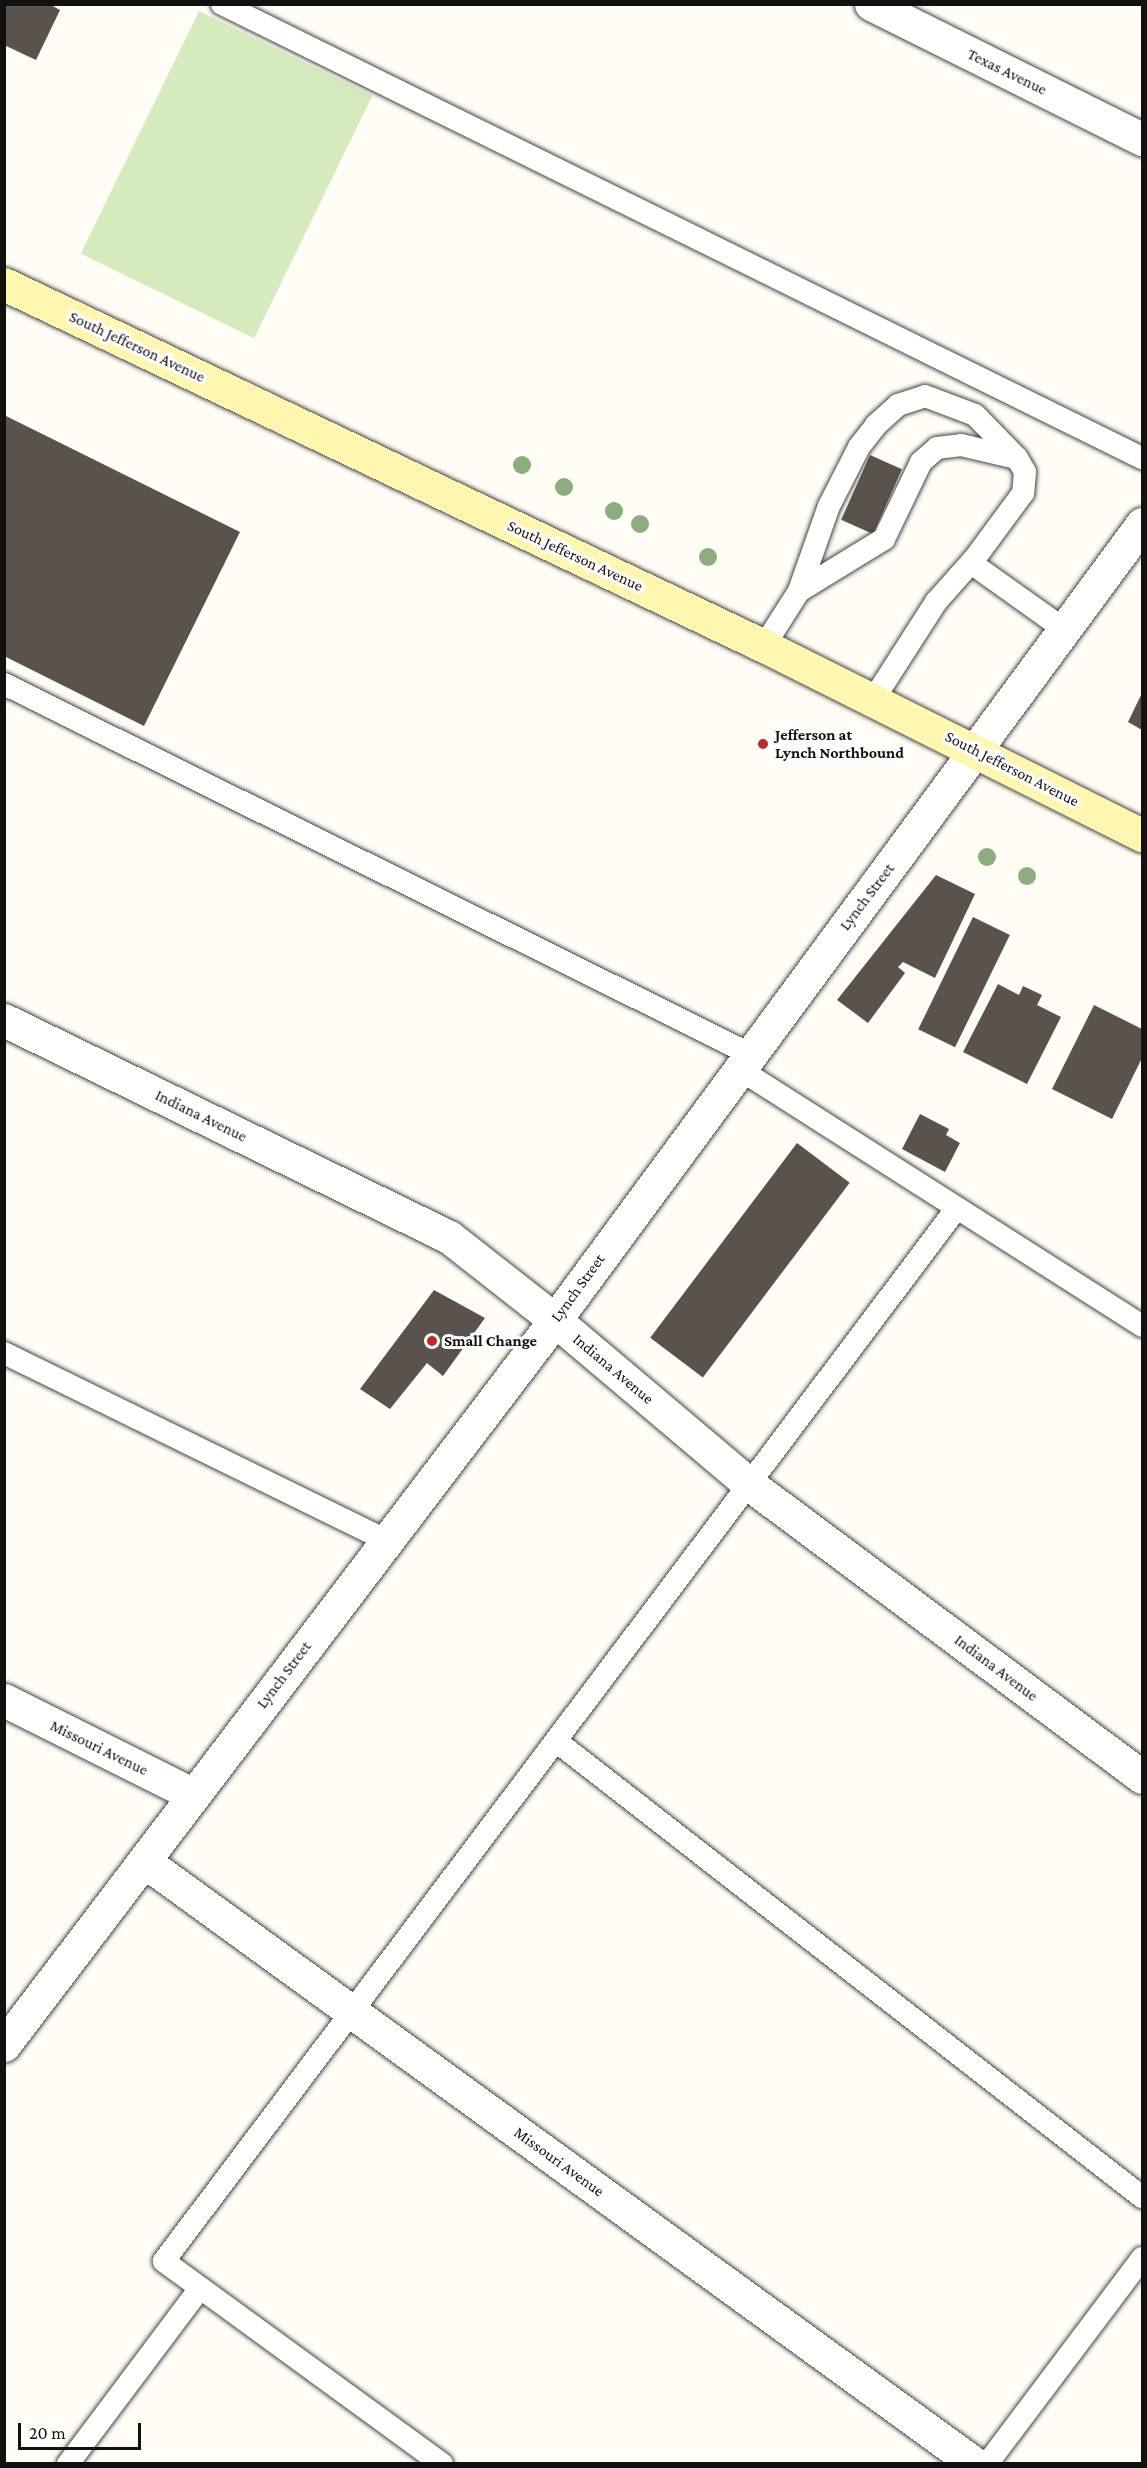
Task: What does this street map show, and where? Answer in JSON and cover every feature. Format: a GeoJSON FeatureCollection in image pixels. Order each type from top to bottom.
{"type":"FeatureCollection","features":[{"type":"Feature","properties":{"kind":"main road","name":"South Jefferson Avenue"},"geometry":{"type":"LineString","coordinates":[[4,284],[764,646],[1143,835]]}},
{"type":"Feature","properties":{"kind":"street","name":"Texas Avenue"},"geometry":{"type":"LineString","coordinates":[[871,4],[1143,139]]}},
{"type":"Feature","properties":{"kind":"street","name":"Lynch Street"},"geometry":{"type":"LineString","coordinates":[[8,2036],[144,1861],[555,1320],[1143,524]]}},
{"type":"Feature","properties":{"kind":"street","name":"Indiana Avenue"},"geometry":{"type":"LineString","coordinates":[[4,1020],[449,1237],[555,1320],[749,1484],[1143,1777]]}},
{"type":"Feature","properties":{"kind":"street","name":"Missouri Avenue"},"geometry":{"type":"LineString","coordinates":[[4,1700],[194,1795]]}},
{"type":"Feature","properties":{"kind":"street","name":"Missouri Avenue"},"geometry":{"type":"LineString","coordinates":[[144,1861],[975,2463]]}},
{"type":"Feature","properties":{"kind":"lane"},"geometry":{"type":"LineString","coordinates":[[222,4],[1143,458]]}},
{"type":"Feature","properties":{"kind":"lane"},"geometry":{"type":"LineString","coordinates":[[764,646],[799,591],[829,506],[859,447],[898,405],[925,396],[975,415],[1017,458],[1025,472],[1023,493],[971,563],[936,602],[873,700]]}},
{"type":"Feature","properties":{"kind":"lane"},"geometry":{"type":"LineString","coordinates":[[799,591],[884,539],[921,462],[937,448],[961,444],[1017,458]]}},
{"type":"Feature","properties":{"kind":"lane"},"geometry":{"type":"LineString","coordinates":[[971,563],[1064,629]]}},
{"type":"Feature","properties":{"kind":"lane"},"geometry":{"type":"LineString","coordinates":[[4,684],[745,1061],[957,1208],[1143,1326]]}},
{"type":"Feature","properties":{"kind":"lane"},"geometry":{"type":"LineString","coordinates":[[442,2463],[164,2262],[957,1208]]}},
{"type":"Feature","properties":{"kind":"lane"},"geometry":{"type":"LineString","coordinates":[[4,1353],[386,1540]]}},
{"type":"Feature","properties":{"kind":"lane"},"geometry":{"type":"LineString","coordinates":[[556,1741],[1143,2197]]}},
{"type":"Feature","properties":{"kind":"lane"},"geometry":{"type":"LineString","coordinates":[[987,2463],[1143,2258]]}},
{"type":"Feature","properties":{"kind":"lane"},"geometry":{"type":"LineString","coordinates":[[69,2463],[200,2288]]}},
{"type":"Feature","properties":{"kind":"green space"},"geometry":{"type":"Polygon","coordinates":[[[199,11],[372,96],[254,338],[81,254],[199,11]]]}},
{"type":"Feature","properties":{"kind":"building"},"geometry":{"type":"Polygon","coordinates":[[[4,4],[49,4],[60,10],[36,60],[4,45],[4,4]]]}},
{"type":"Feature","properties":{"kind":"building"},"geometry":{"type":"Polygon","coordinates":[[[4,415],[240,532],[144,726],[4,656],[4,415]]]}},
{"type":"Feature","properties":{"kind":"building"},"geometry":{"type":"Polygon","coordinates":[[[870,455],[902,469],[873,534],[841,520],[870,455]]]}},
{"type":"Feature","properties":{"kind":"building"},"geometry":{"type":"Polygon","coordinates":[[[1142,693],[1142,730],[1128,722],[1142,693]]]}},
{"type":"Feature","properties":{"kind":"building"},"geometry":{"type":"Polygon","coordinates":[[[936,875],[975,894],[935,978],[903,962],[898,967],[905,973],[868,1023],[837,1000],[936,875]]]}},
{"type":"Feature","properties":{"kind":"building"},"geometry":{"type":"Polygon","coordinates":[[[973,917],[1010,935],[955,1047],[918,1029],[973,917]]]}},
{"type":"Feature","properties":{"kind":"building"},"geometry":{"type":"Polygon","coordinates":[[[998,984],[1019,995],[1023,986],[1042,995],[1037,1005],[1061,1017],[1027,1084],[963,1052],[998,984]]]}},
{"type":"Feature","properties":{"kind":"building"},"geometry":{"type":"Polygon","coordinates":[[[1094,1005],[1142,1029],[1142,1058],[1112,1119],[1052,1089],[1094,1005]]]}},
{"type":"Feature","properties":{"kind":"building"},"geometry":{"type":"Polygon","coordinates":[[[920,1114],[949,1129],[946,1135],[960,1143],[945,1172],[902,1149],[920,1114]]]}},
{"type":"Feature","properties":{"kind":"building"},"geometry":{"type":"Polygon","coordinates":[[[797,1143],[850,1183],[703,1378],[650,1338],[797,1143]]]}},
{"type":"Feature","properties":{"kind":"building","name":"Small Change"},"geometry":{"type":"Polygon","coordinates":[[[434,1290],[485,1318],[443,1376],[427,1363],[390,1409],[360,1389],[434,1290]]]}},
{"type":"Feature","properties":{"kind":"place","name":"Jefferson at Lynch Northbound"},"geometry":{"type":"Point","coordinates":[763,744]}},
{"type":"Feature","properties":{"kind":"place","name":"Small Change"},"geometry":{"type":"Point","coordinates":[432,1341]}}]}
